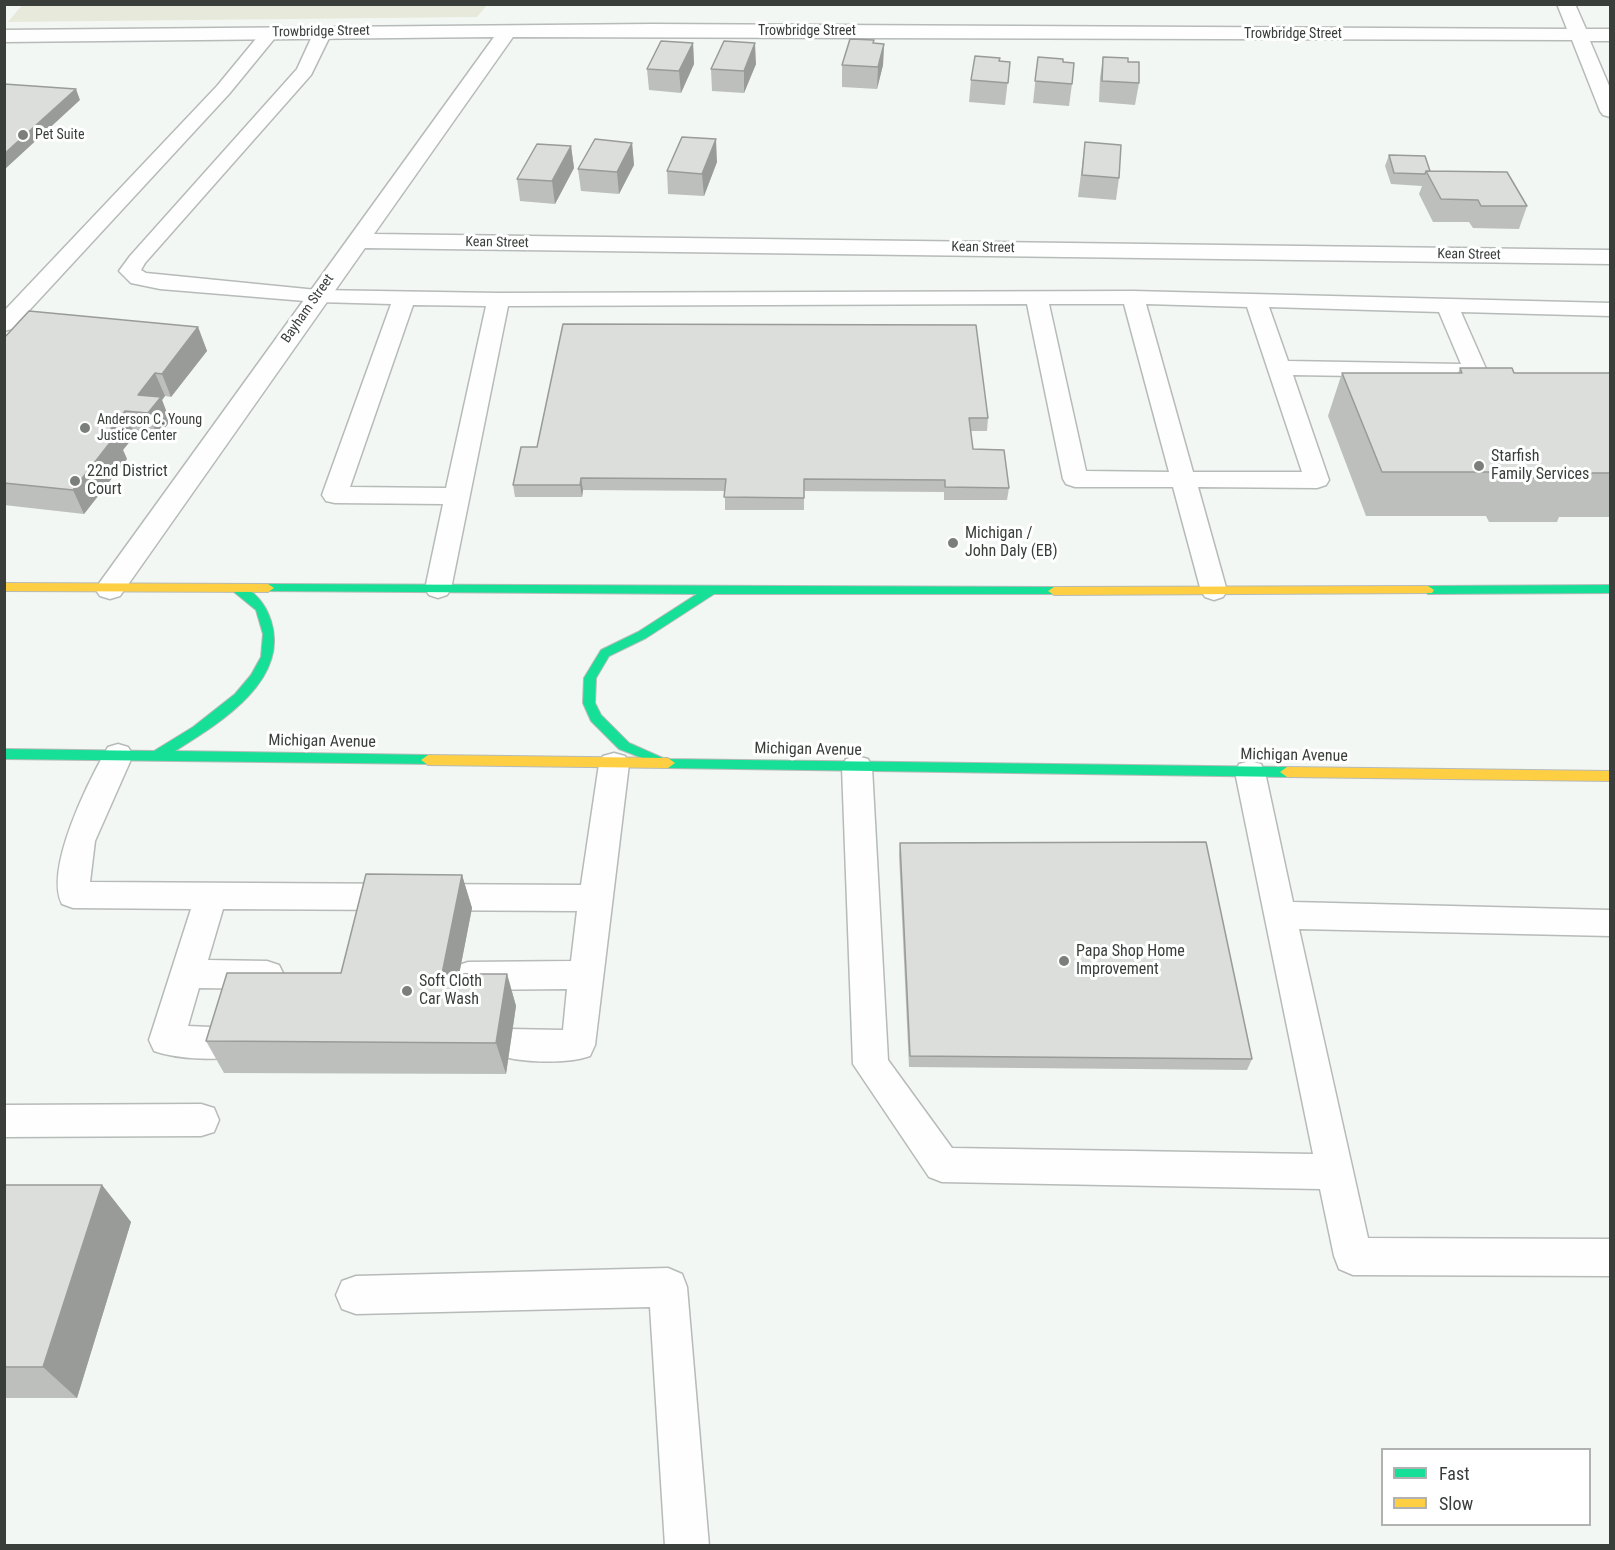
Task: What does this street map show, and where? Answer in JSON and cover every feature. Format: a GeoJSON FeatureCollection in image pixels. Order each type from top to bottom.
{"type":"FeatureCollection","features":[{"type":"Feature","properties":{"kind":"main road"},"geometry":{"type":"LineString","coordinates":[[4,587],[1214,591],[1611,589]]}},
{"type":"Feature","properties":{"kind":"main road"},"geometry":{"type":"LineString","coordinates":[[157,756],[229,708],[254,684],[267,658],[271,632],[261,609],[238,589]]}},
{"type":"Feature","properties":{"kind":"main road"},"geometry":{"type":"LineString","coordinates":[[672,765],[624,746],[596,718],[590,703],[590,678],[605,653],[642,635],[711,590]]}},
{"type":"Feature","properties":{"kind":"main road","name":"Michigan Avenue"},"geometry":{"type":"LineString","coordinates":[[4,753],[672,765],[1611,776]]}},
{"type":"Feature","properties":{"kind":"street"},"geometry":{"type":"LineString","coordinates":[[1566,4],[1611,111]]}},
{"type":"Feature","properties":{"kind":"street","name":"Trowbridge Street"},"geometry":{"type":"LineString","coordinates":[[4,36],[508,31],[1611,35]]}},
{"type":"Feature","properties":{"kind":"street","name":"Bayham Street"},"geometry":{"type":"LineString","coordinates":[[111,589],[356,241],[508,31]]}},
{"type":"Feature","properties":{"kind":"street","name":"Kean Street"},"geometry":{"type":"LineString","coordinates":[[356,241],[1611,257]]}},
{"type":"Feature","properties":{"kind":"lane"},"geometry":{"type":"LineString","coordinates":[[322,32],[305,71],[137,260],[130,271],[139,278],[160,283],[317,296],[404,298],[498,300],[1133,297],[1611,310]]}},
{"type":"Feature","properties":{"kind":"lane"},"geometry":{"type":"LineString","coordinates":[[4,324],[230,82],[270,33]]}},
{"type":"Feature","properties":{"kind":"lane"},"geometry":{"type":"LineString","coordinates":[[1133,297],[1214,591]]}},
{"type":"Feature","properties":{"kind":"lane"},"geometry":{"type":"LineString","coordinates":[[404,298],[334,495],[459,496]]}},
{"type":"Feature","properties":{"kind":"lane"},"geometry":{"type":"LineString","coordinates":[[1037,298],[1075,479],[1317,480],[1256,301]]}},
{"type":"Feature","properties":{"kind":"lane"},"geometry":{"type":"LineString","coordinates":[[438,589],[498,300]]}},
{"type":"Feature","properties":{"kind":"lane"},"geometry":{"type":"LineString","coordinates":[[1279,368],[1476,371],[1447,306]]}},
{"type":"Feature","properties":{"kind":"lane"},"geometry":{"type":"LineString","coordinates":[[118,755],[80,841],[73,896],[596,898]]}},
{"type":"Feature","properties":{"kind":"lane"},"geometry":{"type":"LineString","coordinates":[[510,1044],[578,1045],[614,764]]}},
{"type":"Feature","properties":{"kind":"lane"},"geometry":{"type":"LineString","coordinates":[[857,767],[871,1064],[942,1165],[1334,1172]]}},
{"type":"Feature","properties":{"kind":"lane"},"geometry":{"type":"LineString","coordinates":[[1250,772],[1353,1256],[1611,1258]]}},
{"type":"Feature","properties":{"kind":"lane"},"geometry":{"type":"LineString","coordinates":[[211,896],[166,1040],[233,1043]]}},
{"type":"Feature","properties":{"kind":"lane"},"geometry":{"type":"LineString","coordinates":[[1280,915],[1611,923]]}},
{"type":"Feature","properties":{"kind":"lane"},"geometry":{"type":"LineString","coordinates":[[187,974],[292,976]]}},
{"type":"Feature","properties":{"kind":"lane"},"geometry":{"type":"LineString","coordinates":[[459,975],[586,975]]}},
{"type":"Feature","properties":{"kind":"lane"},"geometry":{"type":"LineString","coordinates":[[4,1121],[201,1120]]}},
{"type":"Feature","properties":{"kind":"lane"},"geometry":{"type":"LineString","coordinates":[[356,1295],[668,1287],[687,1545]]}},
{"type":"Feature","properties":{"kind":"green space"},"geometry":{"type":"Polygon","coordinates":[[[22,5],[487,5],[477,17],[8,22],[22,5]]]}},
{"type":"Feature","properties":{"kind":"building"},"geometry":{"type":"Polygon","coordinates":[[[850,39],[874,40],[873,43],[884,44],[878,67],[842,65],[850,39]]]}},
{"type":"Feature","properties":{"kind":"building"},"geometry":{"type":"Polygon","coordinates":[[[661,41],[693,43],[679,71],[647,69],[661,41]]]}},
{"type":"Feature","properties":{"kind":"building"},"geometry":{"type":"Polygon","coordinates":[[[724,41],[755,43],[744,71],[711,69],[724,41]]]}},
{"type":"Feature","properties":{"kind":"building"},"geometry":{"type":"Polygon","coordinates":[[[975,56],[1000,58],[999,61],[1010,62],[1008,83],[971,80],[975,56]]]}},
{"type":"Feature","properties":{"kind":"building"},"geometry":{"type":"Polygon","coordinates":[[[1038,57],[1063,59],[1063,62],[1074,63],[1072,84],[1035,81],[1038,57]]]}},
{"type":"Feature","properties":{"kind":"building"},"geometry":{"type":"Polygon","coordinates":[[[1103,57],[1128,58],[1128,62],[1139,62],[1139,83],[1102,81],[1103,57]]]}},
{"type":"Feature","properties":{"kind":"building","name":"Pet Suite"},"geometry":{"type":"Polygon","coordinates":[[[4,84],[76,89],[4,154],[4,84]]]}},
{"type":"Feature","properties":{"kind":"building"},"geometry":{"type":"Polygon","coordinates":[[[682,137],[716,139],[702,174],[667,171],[682,137]]]}},
{"type":"Feature","properties":{"kind":"building"},"geometry":{"type":"Polygon","coordinates":[[[595,139],[632,143],[617,172],[578,169],[595,139]]]}},
{"type":"Feature","properties":{"kind":"building"},"geometry":{"type":"Polygon","coordinates":[[[1085,142],[1121,145],[1119,178],[1082,175],[1085,142]]]}},
{"type":"Feature","properties":{"kind":"building"},"geometry":{"type":"Polygon","coordinates":[[[537,144],[571,146],[552,181],[517,179],[537,144]]]}},
{"type":"Feature","properties":{"kind":"building"},"geometry":{"type":"Polygon","coordinates":[[[1389,155],[1425,156],[1430,171],[1426,171],[1425,174],[1394,173],[1389,155]]]}},
{"type":"Feature","properties":{"kind":"building"},"geometry":{"type":"Polygon","coordinates":[[[1426,171],[1507,172],[1527,206],[1481,206],[1478,200],[1441,199],[1426,171]]]}},
{"type":"Feature","properties":{"kind":"building","name":"Anderson C. Young Justice Center"},"geometry":{"type":"Polygon","coordinates":[[[29,311],[198,327],[162,374],[155,373],[138,395],[161,397],[148,413],[125,411],[107,434],[116,435],[73,490],[4,483],[4,338],[29,311]]]}},
{"type":"Feature","properties":{"kind":"building"},"geometry":{"type":"Polygon","coordinates":[[[563,324],[976,325],[988,418],[969,418],[973,449],[1004,450],[1009,488],[945,487],[945,480],[804,479],[804,498],[724,497],[726,479],[581,478],[580,485],[513,485],[521,447],[537,447],[563,324]]]}},
{"type":"Feature","properties":{"kind":"building"},"geometry":{"type":"Polygon","coordinates":[[[1460,368],[1512,368],[1514,373],[1611,373],[1611,473],[1575,473],[1578,478],[1508,478],[1505,472],[1382,472],[1342,373],[1462,373],[1460,368]]]}},
{"type":"Feature","properties":{"kind":"building","name":"Papa Shop Home Improvement"},"geometry":{"type":"Polygon","coordinates":[[[1206,842],[1252,1059],[910,1056],[900,843],[1206,842]]]}},
{"type":"Feature","properties":{"kind":"building","name":"Soft Cloth Car Wash"},"geometry":{"type":"Polygon","coordinates":[[[366,874],[462,875],[442,974],[507,974],[496,1043],[206,1041],[227,973],[341,973],[366,874]]]}},
{"type":"Feature","properties":{"kind":"building"},"geometry":{"type":"Polygon","coordinates":[[[4,1185],[102,1185],[43,1367],[4,1367],[4,1185]]]}},
{"type":"Feature","properties":{"kind":"traffic: fast"},"geometry":{"type":"LineString","coordinates":[[268,588],[1054,591]]}},
{"type":"Feature","properties":{"kind":"traffic: fast"},"geometry":{"type":"LineString","coordinates":[[157,756],[220,715],[256,678],[267,657],[269,634],[262,610],[238,589]]}},
{"type":"Feature","properties":{"kind":"traffic: fast"},"geometry":{"type":"LineString","coordinates":[[1428,590],[1610,589]]}},
{"type":"Feature","properties":{"kind":"traffic: fast"},"geometry":{"type":"LineString","coordinates":[[659,760],[624,746],[596,718],[589,703],[590,678],[605,653],[642,635],[711,590]]}},
{"type":"Feature","properties":{"kind":"traffic: fast"},"geometry":{"type":"LineString","coordinates":[[4,754],[428,760]]}},
{"type":"Feature","properties":{"kind":"traffic: fast"},"geometry":{"type":"LineString","coordinates":[[668,763],[1287,772]]}},
{"type":"Feature","properties":{"kind":"traffic: slow"},"geometry":{"type":"LineString","coordinates":[[4,587],[268,588]]}},
{"type":"Feature","properties":{"kind":"traffic: slow"},"geometry":{"type":"LineString","coordinates":[[1054,591],[1428,590]]}},
{"type":"Feature","properties":{"kind":"traffic: slow"},"geometry":{"type":"LineString","coordinates":[[428,760],[668,763]]}},
{"type":"Feature","properties":{"kind":"traffic: slow"},"geometry":{"type":"LineString","coordinates":[[1287,772],[1610,776]]}},
{"type":"Feature","properties":{"kind":"place","name":"Pet Suite"},"geometry":{"type":"Point","coordinates":[23,135]}},
{"type":"Feature","properties":{"kind":"place","name":"Anderson C. Young Justice Center"},"geometry":{"type":"Point","coordinates":[85,428]}},
{"type":"Feature","properties":{"kind":"place","name":"Starfish Family Services"},"geometry":{"type":"Point","coordinates":[1479,466]}},
{"type":"Feature","properties":{"kind":"place","name":"22nd District Court"},"geometry":{"type":"Point","coordinates":[75,481]}},
{"type":"Feature","properties":{"kind":"place","name":"Michigan / John Daly (EB)"},"geometry":{"type":"Point","coordinates":[953,543]}},
{"type":"Feature","properties":{"kind":"place","name":"Papa Shop Home Improvement"},"geometry":{"type":"Point","coordinates":[1064,961]}},
{"type":"Feature","properties":{"kind":"place","name":"Soft Cloth Car Wash"},"geometry":{"type":"Point","coordinates":[407,991]}}]}
